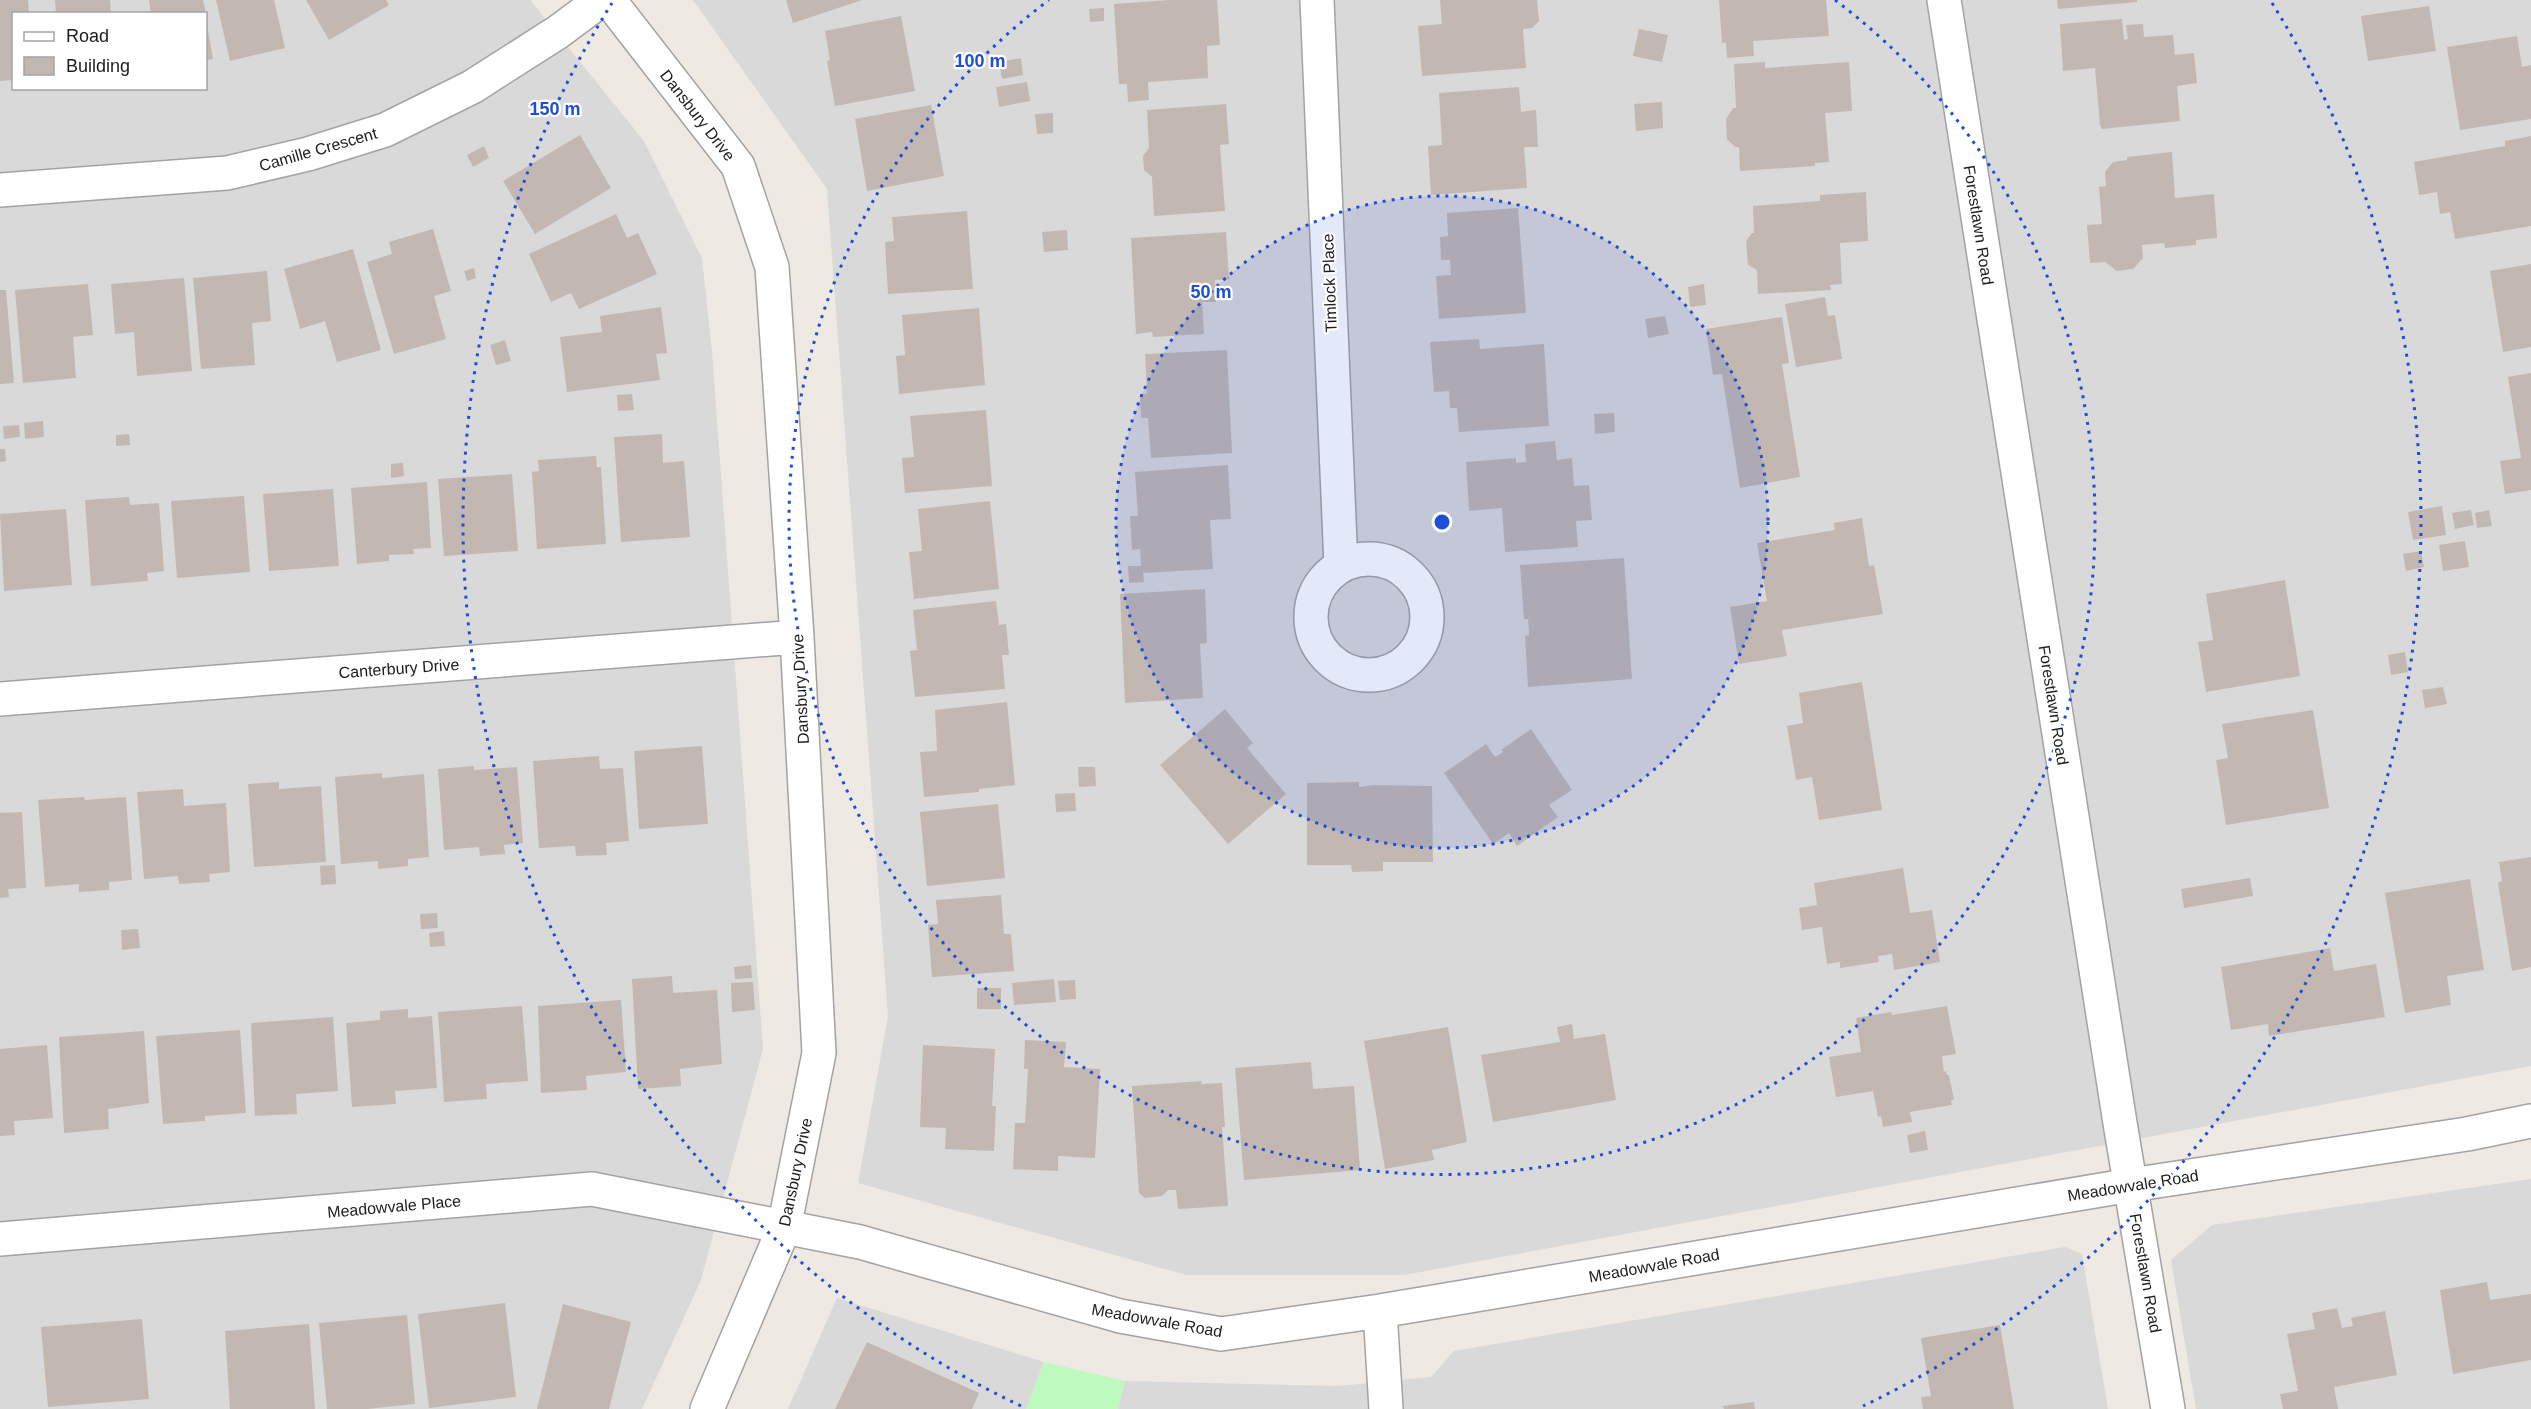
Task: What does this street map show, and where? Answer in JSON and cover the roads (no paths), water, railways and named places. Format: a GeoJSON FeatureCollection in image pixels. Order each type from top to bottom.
{"type":"FeatureCollection","features":[{"type":"Feature","properties":{"kind":"street","name":"Camille Crescent"},"geometry":{"type":"LineString","coordinates":[[0,190],[227,173],[308,154],[385,130],[472,87],[558,32],[601,0]]}},
{"type":"Feature","properties":{"kind":"street","name":"Dansbury Drive"},"geometry":{"type":"LineString","coordinates":[[609,0],[738,166],[772,267],[797,637],[819,1053],[784,1228],[707,1409]]}},
{"type":"Feature","properties":{"kind":"street","name":"Timlock Place"},"geometry":{"type":"LineString","coordinates":[[1317,0],[1341,566]]}},
{"type":"Feature","properties":{"kind":"street","name":"Forestlawn Road"},"geometry":{"type":"LineString","coordinates":[[1944,0],[2168,1409]]}},
{"type":"Feature","properties":{"kind":"street","name":"Canterbury Drive"},"geometry":{"type":"LineString","coordinates":[[0,699],[797,637]]}},
{"type":"Feature","properties":{"kind":"street","name":"Meadowvale Road"},"geometry":{"type":"LineString","coordinates":[[784,1228],[860,1242],[1120,1316],[1221,1334],[1380,1311],[2131,1185],[2468,1134],[2531,1122]]}},
{"type":"Feature","properties":{"kind":"street","name":"Meadowvale Place"},"geometry":{"type":"LineString","coordinates":[[0,1239],[592,1189],[784,1228]]}},
{"type":"Feature","properties":{"kind":"street"},"geometry":{"type":"LineString","coordinates":[[1380,1311],[1386,1409]]}}]}
